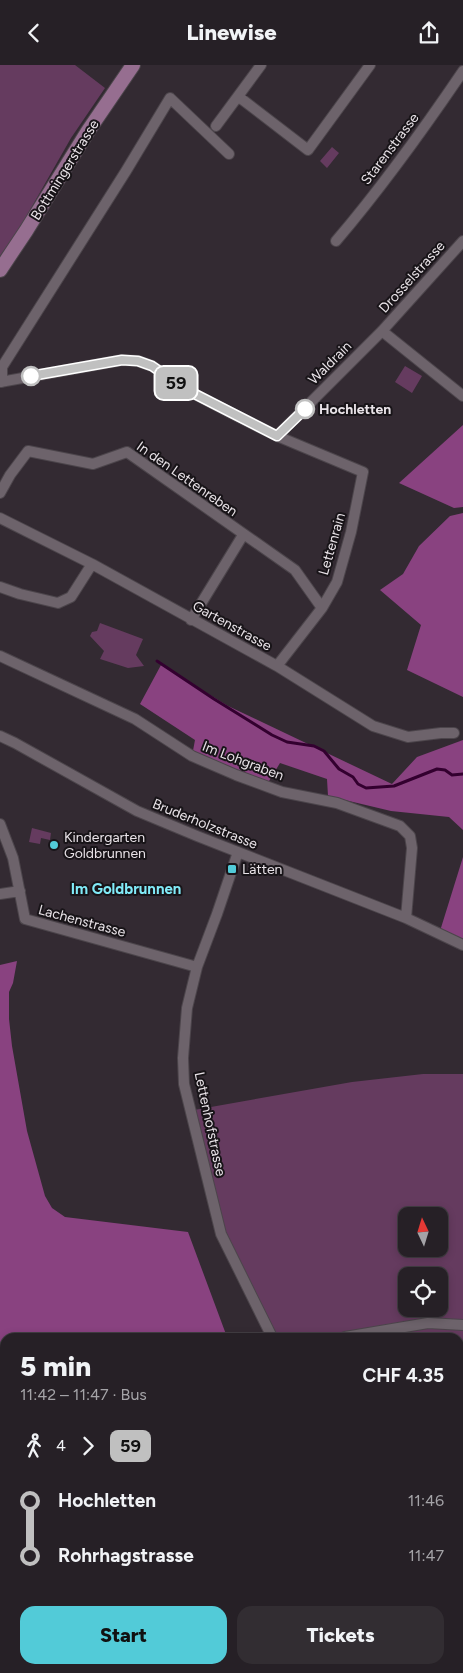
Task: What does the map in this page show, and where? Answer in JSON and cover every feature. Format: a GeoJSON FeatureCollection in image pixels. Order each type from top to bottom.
{"type":"FeatureCollection","features":[{"type":"Feature","properties":{"kind":"main road","name":"Bottmingerstrasse"},"geometry":{"type":"LineString","coordinates":[[0,270],[88,131],[132,67]]}},
{"type":"Feature","properties":{"kind":"street"},"geometry":{"type":"LineString","coordinates":[[216,126],[261,65]]}},
{"type":"Feature","properties":{"kind":"street"},"geometry":{"type":"LineString","coordinates":[[239,97],[308,150],[370,65]]}},
{"type":"Feature","properties":{"kind":"street","name":"Starenstrasse"},"geometry":{"type":"LineString","coordinates":[[336,241],[415,140],[463,71]]}},
{"type":"Feature","properties":{"kind":"street"},"geometry":{"type":"LineString","coordinates":[[230,154],[170,98],[2,367],[1,382],[122,360],[138,361],[152,366],[187,390],[277,436]]}},
{"type":"Feature","properties":{"kind":"street","name":"Drosselstrasse"},"geometry":{"type":"LineString","coordinates":[[382,331],[463,241]]}},
{"type":"Feature","properties":{"kind":"street"},"geometry":{"type":"LineString","coordinates":[[382,331],[463,396]]}},
{"type":"Feature","properties":{"kind":"street","name":"Waldrain"},"geometry":{"type":"LineString","coordinates":[[277,436],[382,331]]}},
{"type":"Feature","properties":{"kind":"street","name":"Lettenrain"},"geometry":{"type":"LineString","coordinates":[[277,436],[363,472],[351,533],[337,581],[322,608],[277,666]]}},
{"type":"Feature","properties":{"kind":"street","name":"In den Lettenreben"},"geometry":{"type":"LineString","coordinates":[[0,493],[10,475],[28,451],[92,464],[126,452],[295,570],[322,608]]}},
{"type":"Feature","properties":{"kind":"street","name":"Gartenstrasse"},"geometry":{"type":"LineString","coordinates":[[0,518],[92,564],[277,666],[373,726],[408,737],[454,733]]}},
{"type":"Feature","properties":{"kind":"street"},"geometry":{"type":"LineString","coordinates":[[191,620],[243,535]]}},
{"type":"Feature","properties":{"kind":"street"},"geometry":{"type":"LineString","coordinates":[[0,587],[58,603],[71,597],[92,564]]}},
{"type":"Feature","properties":{"kind":"street","name":"Im Lohgraben"},"geometry":{"type":"LineString","coordinates":[[0,656],[128,716],[192,756],[236,775],[282,792],[337,803],[400,826],[410,836],[412,848],[406,918]]}},
{"type":"Feature","properties":{"kind":"street","name":"Bruderholzstrasse"},"geometry":{"type":"LineString","coordinates":[[0,736],[137,811],[238,853],[406,918],[463,945]]}},
{"type":"Feature","properties":{"kind":"street","name":"Lachenstrasse"},"geometry":{"type":"LineString","coordinates":[[0,824],[13,858],[25,919],[197,967]]}},
{"type":"Feature","properties":{"kind":"street","name":"Lettenhofstrasse"},"geometry":{"type":"LineString","coordinates":[[238,853],[197,967],[187,1008],[183,1058],[184,1084],[221,1234],[270,1333]]}},
{"type":"Feature","properties":{"kind":"street"},"geometry":{"type":"LineString","coordinates":[[0,894],[20,891]]}},
{"type":"Feature","properties":{"kind":"street"},"geometry":{"type":"LineString","coordinates":[[368,1333],[428,1323],[463,1325]]}},
{"type":"Feature","properties":{"kind":"shaded area"},"geometry":{"type":"Polygon","coordinates":[[[0,65],[75,65],[105,88],[71,138],[18,231],[0,256],[0,65]]]}},
{"type":"Feature","properties":{"kind":"shaded area"},"geometry":{"type":"Polygon","coordinates":[[[332,147],[339,153],[327,168],[320,161],[332,147]]]}},
{"type":"Feature","properties":{"kind":"shaded area"},"geometry":{"type":"Polygon","coordinates":[[[405,366],[422,376],[412,393],[395,382],[405,366]]]}},
{"type":"Feature","properties":{"kind":"shaded area"},"geometry":{"type":"Polygon","coordinates":[[[463,425],[463,507],[454,508],[399,483],[463,425]]]}},
{"type":"Feature","properties":{"kind":"shaded area"},"geometry":{"type":"Polygon","coordinates":[[[463,513],[463,697],[407,670],[421,625],[380,590],[403,574],[419,546],[450,516],[463,513]]]}},
{"type":"Feature","properties":{"kind":"shaded area"},"geometry":{"type":"Polygon","coordinates":[[[100,623],[143,639],[136,655],[144,666],[128,668],[100,659],[104,651],[90,636],[92,632],[97,631],[100,623]]]}},
{"type":"Feature","properties":{"kind":"shaded area"},"geometry":{"type":"Polygon","coordinates":[[[161,665],[228,706],[392,784],[417,757],[463,740],[463,830],[449,817],[391,811],[328,796],[327,779],[280,763],[266,786],[192,756],[195,740],[140,704],[161,665]]]}},
{"type":"Feature","properties":{"kind":"shaded area"},"geometry":{"type":"Polygon","coordinates":[[[32,828],[51,833],[50,840],[41,838],[40,844],[29,842],[32,828]]]}},
{"type":"Feature","properties":{"kind":"shaded area"},"geometry":{"type":"Polygon","coordinates":[[[463,857],[463,942],[440,931],[463,857]]]}},
{"type":"Feature","properties":{"kind":"shaded area"},"geometry":{"type":"Polygon","coordinates":[[[17,961],[13,983],[9,992],[12,1046],[27,1131],[45,1196],[52,1208],[65,1217],[188,1232],[226,1333],[0,1333],[0,965],[17,961]]]}},
{"type":"Feature","properties":{"kind":"shaded area"},"geometry":{"type":"Polygon","coordinates":[[[423,1074],[463,1074],[463,1333],[273,1333],[225,1235],[194,1110],[352,1082],[423,1074]]]}},
{"type":"Feature","properties":{"kind":"waterway"},"geometry":{"type":"LineString","coordinates":[[157,661],[272,735],[287,742],[314,746],[324,751],[339,769],[353,777],[358,784],[366,788],[394,786],[437,769],[445,770],[452,775],[463,774]]}},
{"type":"Feature","properties":{"kind":"bus line","name":"59"},"geometry":{"type":"LineString","coordinates":[[31,376],[122,360],[138,361],[152,366],[187,390],[277,436],[305,409]]}},
{"type":"Feature","properties":{"kind":"place","name":"Hochletten"},"geometry":{"type":"Point","coordinates":[305,409]}},
{"type":"Feature","properties":{"kind":"place","name":"Kindergarten Goldbrunnen"},"geometry":{"type":"Point","coordinates":[54,845]}},
{"type":"Feature","properties":{"kind":"place","name":"Lätten"},"geometry":{"type":"Point","coordinates":[232,869]}},
{"type":"Feature","properties":{"kind":"district","name":"Im Goldbrunnen"},"geometry":{"type":"Point","coordinates":[126,889]}}]}
